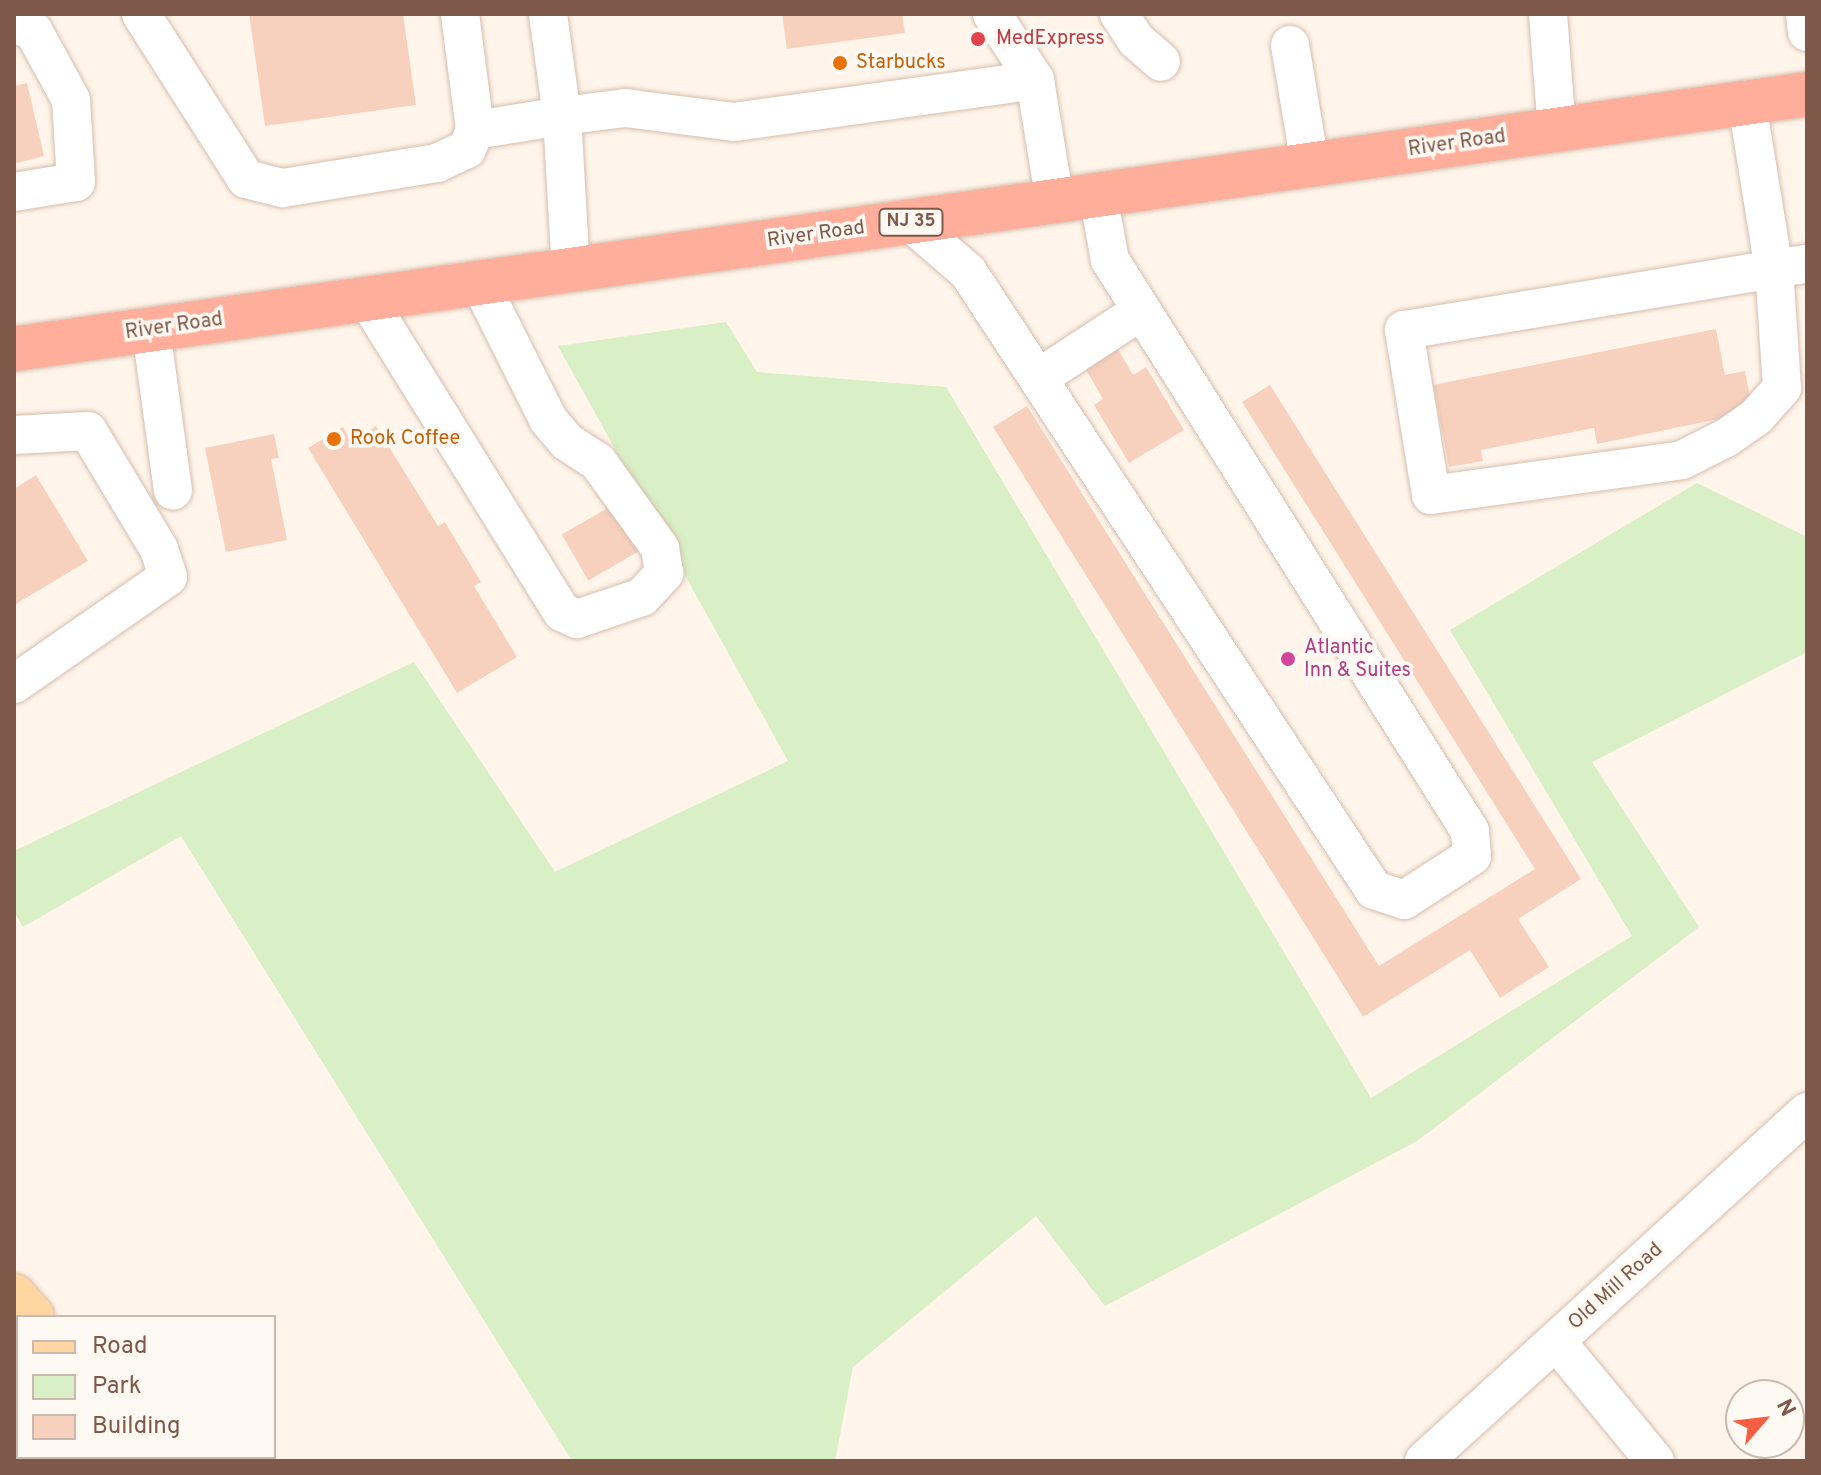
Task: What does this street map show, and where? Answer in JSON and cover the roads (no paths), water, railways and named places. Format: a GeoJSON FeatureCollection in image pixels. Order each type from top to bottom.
{"type":"FeatureCollection","features":[{"type":"Feature","properties":{"kind":"highway","name":"River Road"},"geometry":{"type":"LineString","coordinates":[[14,349],[1807,94]]}},
{"type":"Feature","properties":{"kind":"main road"},"geometry":{"type":"LineString","coordinates":[[14,1296],[30,1315]]}},
{"type":"Feature","properties":{"kind":"street"},"geometry":{"type":"LineString","coordinates":[[146,16],[246,179],[283,188],[437,163],[467,149],[475,130],[460,14]]}},
{"type":"Feature","properties":{"kind":"street"},"geometry":{"type":"LineString","coordinates":[[548,14],[562,116],[571,270]]}},
{"type":"Feature","properties":{"kind":"street"},"geometry":{"type":"LineString","coordinates":[[992,14],[1035,80],[1055,202]]}},
{"type":"Feature","properties":{"kind":"street"},"geometry":{"type":"LineString","coordinates":[[1119,14],[1136,40],[1161,62]]}},
{"type":"Feature","properties":{"kind":"street"},"geometry":{"type":"LineString","coordinates":[[1548,14],[1557,130]]}},
{"type":"Feature","properties":{"kind":"street"},"geometry":{"type":"LineString","coordinates":[[1805,14],[1807,32]]}},
{"type":"Feature","properties":{"kind":"street"},"geometry":{"type":"LineString","coordinates":[[14,23],[34,32],[71,100],[76,182],[14,192]]}},
{"type":"Feature","properties":{"kind":"street"},"geometry":{"type":"LineString","coordinates":[[1290,45],[1310,165]]}},
{"type":"Feature","properties":{"kind":"street"},"geometry":{"type":"LineString","coordinates":[[475,130],[625,108],[734,122],[1035,80]]}},
{"type":"Feature","properties":{"kind":"street"},"geometry":{"type":"LineString","coordinates":[[1747,103],[1791,266],[1782,388],[1756,417],[1726,438],[1682,460],[1431,495],[1404,330],[1791,266]]}},
{"type":"Feature","properties":{"kind":"street"},"geometry":{"type":"LineString","coordinates":[[910,222],[968,272],[1040,377],[1374,890],[1404,900],[1472,856],[1470,831],[1110,260],[1098,195]]}},
{"type":"Feature","properties":{"kind":"street"},"geometry":{"type":"LineString","coordinates":[[367,299],[562,612],[577,619],[642,597],[664,573],[660,548],[598,462],[567,442],[548,419],[480,283]]}},
{"type":"Feature","properties":{"kind":"street"},"geometry":{"type":"LineString","coordinates":[[1040,377],[1141,311]]}},
{"type":"Feature","properties":{"kind":"street"},"geometry":{"type":"LineString","coordinates":[[151,330],[173,490]]}},
{"type":"Feature","properties":{"kind":"street"},"geometry":{"type":"LineString","coordinates":[[14,435],[88,431],[159,549],[168,577],[14,684]]}},
{"type":"Feature","properties":{"kind":"street","name":"Old Mill Road"},"geometry":{"type":"LineString","coordinates":[[1424,1461],[1807,1112]]}},
{"type":"Feature","properties":{"kind":"street"},"geometry":{"type":"LineString","coordinates":[[1556,1341],[1655,1461]]}},
{"type":"Feature","properties":{"kind":"place","name":"MedExpress"},"geometry":{"type":"Point","coordinates":[978,39]}},
{"type":"Feature","properties":{"kind":"place","name":"Starbucks"},"geometry":{"type":"Point","coordinates":[840,63]}},
{"type":"Feature","properties":{"kind":"place","name":"Rook Coffee"},"geometry":{"type":"Point","coordinates":[334,439]}},
{"type":"Feature","properties":{"kind":"place","name":"Atlantic Inn & Suites"},"geometry":{"type":"Point","coordinates":[1288,659]}}]}
